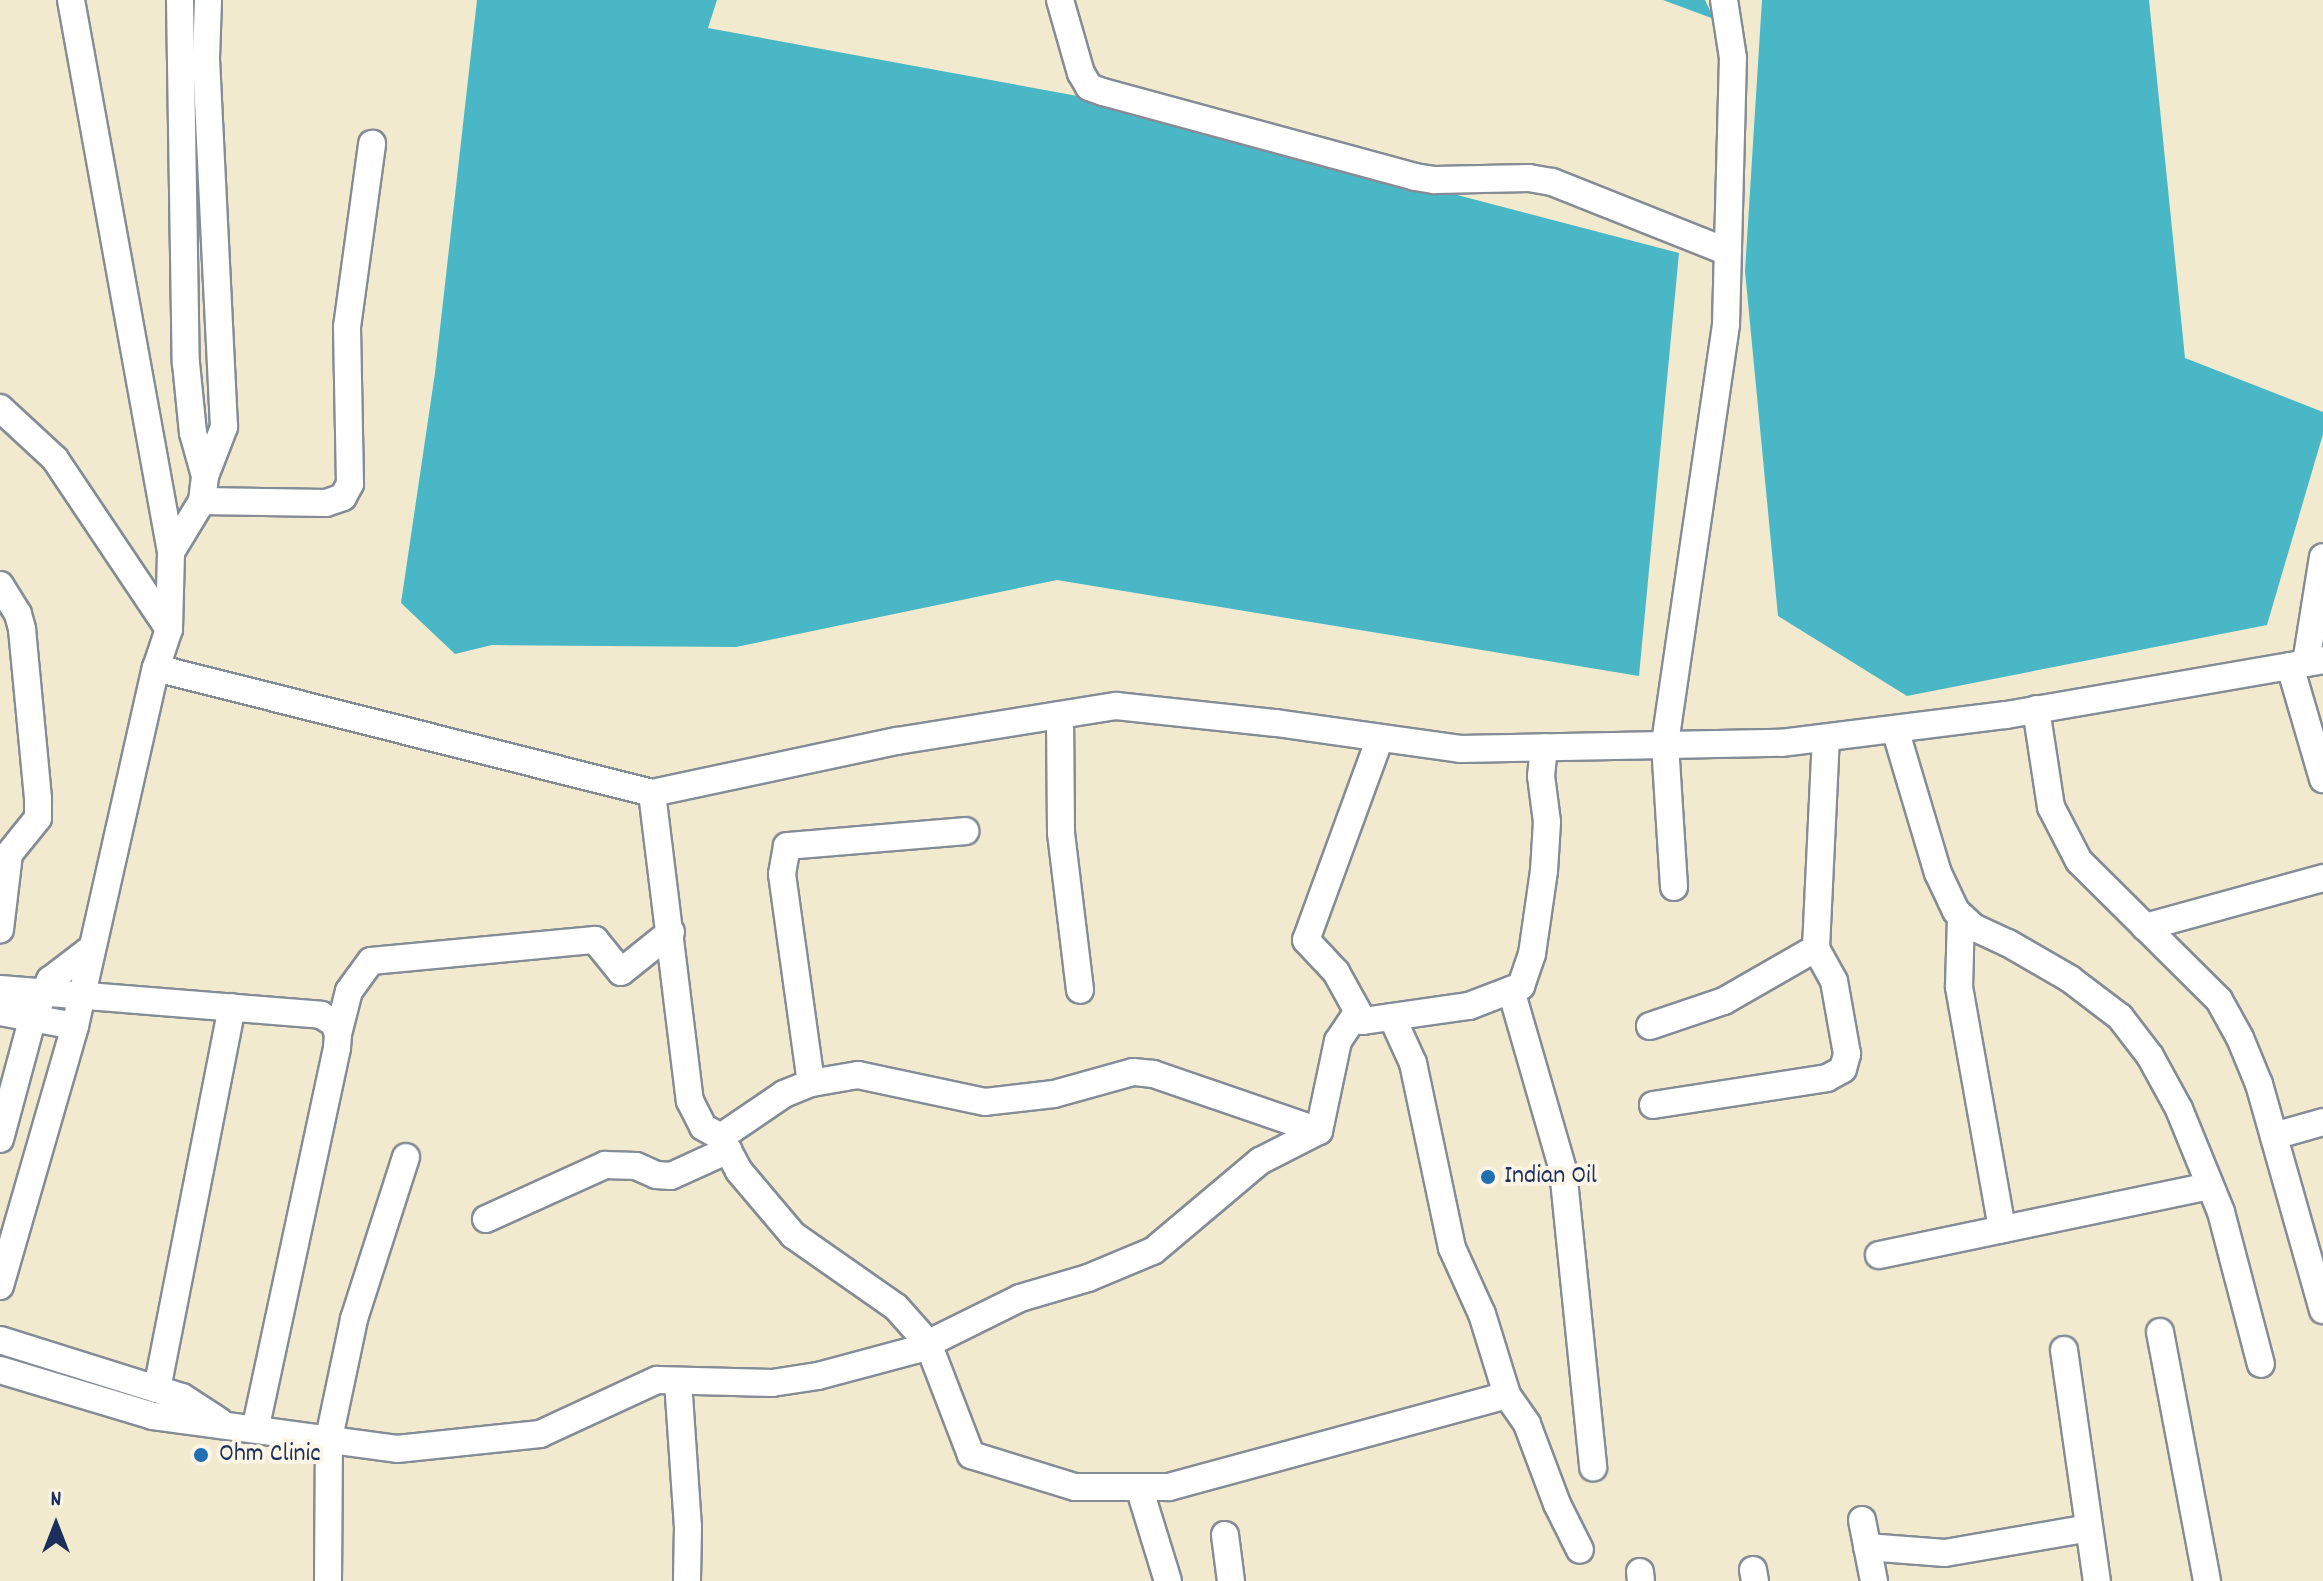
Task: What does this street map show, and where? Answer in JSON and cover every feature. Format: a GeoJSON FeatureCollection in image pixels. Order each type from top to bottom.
{"type":"FeatureCollection","features":[{"type":"Feature","properties":{"kind":"street"},"geometry":{"type":"LineString","coordinates":[[65,0],[77,30]]}},
{"type":"Feature","properties":{"kind":"street"},"geometry":{"type":"LineString","coordinates":[[0,1286],[75,1026],[156,668],[169,629],[171,552],[71,0]]}},
{"type":"Feature","properties":{"kind":"street"},"geometry":{"type":"LineString","coordinates":[[180,0],[186,363],[193,433],[204,488]]}},
{"type":"Feature","properties":{"kind":"street"},"geometry":{"type":"LineString","coordinates":[[171,552],[204,488],[224,427],[206,58],[208,0]]}},
{"type":"Feature","properties":{"kind":"street"},"geometry":{"type":"LineString","coordinates":[[1060,0],[1081,73],[1089,87],[1415,177],[1435,180],[1529,178],[1552,182],[1728,252]]}},
{"type":"Feature","properties":{"kind":"street"},"geometry":{"type":"LineString","coordinates":[[1674,887],[1665,743],[1726,324],[1733,58],[1724,0]]}},
{"type":"Feature","properties":{"kind":"street"},"geometry":{"type":"LineString","coordinates":[[204,488],[326,503],[343,497],[350,484],[348,315],[372,144]]}},
{"type":"Feature","properties":{"kind":"street"},"geometry":{"type":"LineString","coordinates":[[0,408],[55,459],[169,629]]}},
{"type":"Feature","properties":{"kind":"street"},"geometry":{"type":"LineString","coordinates":[[2323,557],[2306,663],[2323,779]]}},
{"type":"Feature","properties":{"kind":"street"},"geometry":{"type":"LineString","coordinates":[[0,585],[18,614],[22,629],[38,799],[38,818],[9,854],[0,929]]}},
{"type":"Feature","properties":{"kind":"street"},"geometry":{"type":"LineString","coordinates":[[156,668],[652,793],[897,741],[1116,706],[1460,749],[1781,743],[2006,715],[2306,663]]}},
{"type":"Feature","properties":{"kind":"street"},"geometry":{"type":"LineString","coordinates":[[2036,709],[2051,807],[2079,861],[2219,1000],[2259,1084],[2323,1310]]}},
{"type":"Feature","properties":{"kind":"street"},"geometry":{"type":"LineString","coordinates":[[1060,715],[1061,833],[1080,990]]}},
{"type":"Feature","properties":{"kind":"street"},"geometry":{"type":"LineString","coordinates":[[1895,729],[1938,873],[1947,898],[1961,916],[1973,927],[2008,943],[2070,979],[2120,1017],[2150,1056],[2179,1109],[2221,1212],[2261,1364]]}},
{"type":"Feature","properties":{"kind":"street"},"geometry":{"type":"LineString","coordinates":[[1380,738],[1306,940],[1336,972],[1363,1021],[1469,1006],[1521,986],[1532,954],[1544,871],[1547,822],[1541,776],[1544,747]]}},
{"type":"Feature","properties":{"kind":"street"},"geometry":{"type":"LineString","coordinates":[[1653,1105],[1827,1078],[1843,1069],[1847,1054],[1834,981],[1816,948],[1826,738]]}},
{"type":"Feature","properties":{"kind":"street"},"geometry":{"type":"LineString","coordinates":[[652,793],[690,1101],[703,1127],[724,1144],[739,1171],[793,1235],[896,1307],[928,1343],[971,1455],[1075,1487],[1169,1487],[1507,1395]]}},
{"type":"Feature","properties":{"kind":"street"},"geometry":{"type":"LineString","coordinates":[[811,1083],[782,874],[787,846],[965,831]]}},
{"type":"Feature","properties":{"kind":"street"},"geometry":{"type":"LineString","coordinates":[[2145,927],[2323,878]]}},
{"type":"Feature","properties":{"kind":"street"},"geometry":{"type":"LineString","coordinates":[[1961,916],[1959,987],[2002,1229]]}},
{"type":"Feature","properties":{"kind":"street"},"geometry":{"type":"LineString","coordinates":[[255,1429],[338,1034],[349,991],[371,961],[595,940],[621,972],[671,932]]}},
{"type":"Feature","properties":{"kind":"street"},"geometry":{"type":"LineString","coordinates":[[0,1139],[38,1005],[50,980],[92,948]]}},
{"type":"Feature","properties":{"kind":"street"},"geometry":{"type":"LineString","coordinates":[[1650,1026],[1724,1001],[1816,948]]}},
{"type":"Feature","properties":{"kind":"street"},"geometry":{"type":"LineString","coordinates":[[0,989],[38,1005],[75,1026]]}},
{"type":"Feature","properties":{"kind":"street"},"geometry":{"type":"LineString","coordinates":[[1511,990],[1563,1170],[1593,1467]]}},
{"type":"Feature","properties":{"kind":"street"},"geometry":{"type":"LineString","coordinates":[[0,1012],[81,996],[321,1015],[334,1023],[338,1034]]}},
{"type":"Feature","properties":{"kind":"street"},"geometry":{"type":"LineString","coordinates":[[157,1389],[232,1007]]}},
{"type":"Feature","properties":{"kind":"street"},"geometry":{"type":"LineString","coordinates":[[1319,1131],[1338,1041],[1357,1013]]}},
{"type":"Feature","properties":{"kind":"street"},"geometry":{"type":"LineString","coordinates":[[1392,1017],[1413,1063],[1452,1248],[1482,1314],[1507,1395],[1527,1424],[1557,1504],[1580,1550]]}},
{"type":"Feature","properties":{"kind":"street"},"geometry":{"type":"LineString","coordinates":[[486,1219],[605,1165],[636,1166],[656,1175],[671,1176],[724,1144],[784,1094],[811,1083],[858,1075],[985,1102],[1054,1094],[1133,1072],[1153,1074],[1319,1131]]}},
{"type":"Feature","properties":{"kind":"street"},"geometry":{"type":"LineString","coordinates":[[2274,1136],[2323,1122]]}},
{"type":"Feature","properties":{"kind":"street"},"geometry":{"type":"LineString","coordinates":[[0,1370],[153,1416],[397,1449],[540,1434],[657,1380],[772,1383],[818,1376],[928,1343],[1020,1298],[1088,1278],[1153,1251],[1260,1161],[1319,1131]]}},
{"type":"Feature","properties":{"kind":"street"},"geometry":{"type":"LineString","coordinates":[[328,1581],[329,1438],[354,1319],[406,1157]]}},
{"type":"Feature","properties":{"kind":"street"},"geometry":{"type":"LineString","coordinates":[[1879,1255],[2210,1186]]}},
{"type":"Feature","properties":{"kind":"street"},"geometry":{"type":"LineString","coordinates":[[2160,1332],[2207,1581]]}},
{"type":"Feature","properties":{"kind":"street"},"geometry":{"type":"LineString","coordinates":[[0,1340],[182,1397],[225,1425]]}},
{"type":"Feature","properties":{"kind":"street"},"geometry":{"type":"LineString","coordinates":[[2064,1350],[2097,1581]]}},
{"type":"Feature","properties":{"kind":"street"},"geometry":{"type":"LineString","coordinates":[[678,1381],[688,1527],[687,1581]]}},
{"type":"Feature","properties":{"kind":"street"},"geometry":{"type":"LineString","coordinates":[[1139,1487],[1168,1581]]}},
{"type":"Feature","properties":{"kind":"street"},"geometry":{"type":"LineString","coordinates":[[1862,1520],[1874,1581]]}},
{"type":"Feature","properties":{"kind":"street"},"geometry":{"type":"LineString","coordinates":[[1867,1547],[1945,1553],[2089,1528]]}},
{"type":"Feature","properties":{"kind":"street"},"geometry":{"type":"LineString","coordinates":[[1225,1535],[1231,1581]]}},
{"type":"Feature","properties":{"kind":"water"},"geometry":{"type":"Polygon","coordinates":[[[477,0],[717,0],[708,28],[1083,97],[1679,253],[1639,676],[1057,580],[736,647],[492,645],[455,654],[401,603],[435,373],[477,0]]]}},
{"type":"Feature","properties":{"kind":"water"},"geometry":{"type":"Polygon","coordinates":[[[1663,0],[1705,0],[1714,19],[1663,0]]]}},
{"type":"Feature","properties":{"kind":"water"},"geometry":{"type":"Polygon","coordinates":[[[1762,0],[2149,0],[2185,358],[2323,412],[2323,434],[2267,625],[1907,696],[1778,616],[1745,271],[1762,0]]]}},
{"type":"Feature","properties":{"kind":"place","name":"Indian Oil"},"geometry":{"type":"Point","coordinates":[1488,1177]}},
{"type":"Feature","properties":{"kind":"place","name":"Ohm Clinic"},"geometry":{"type":"Point","coordinates":[201,1455]}}]}
